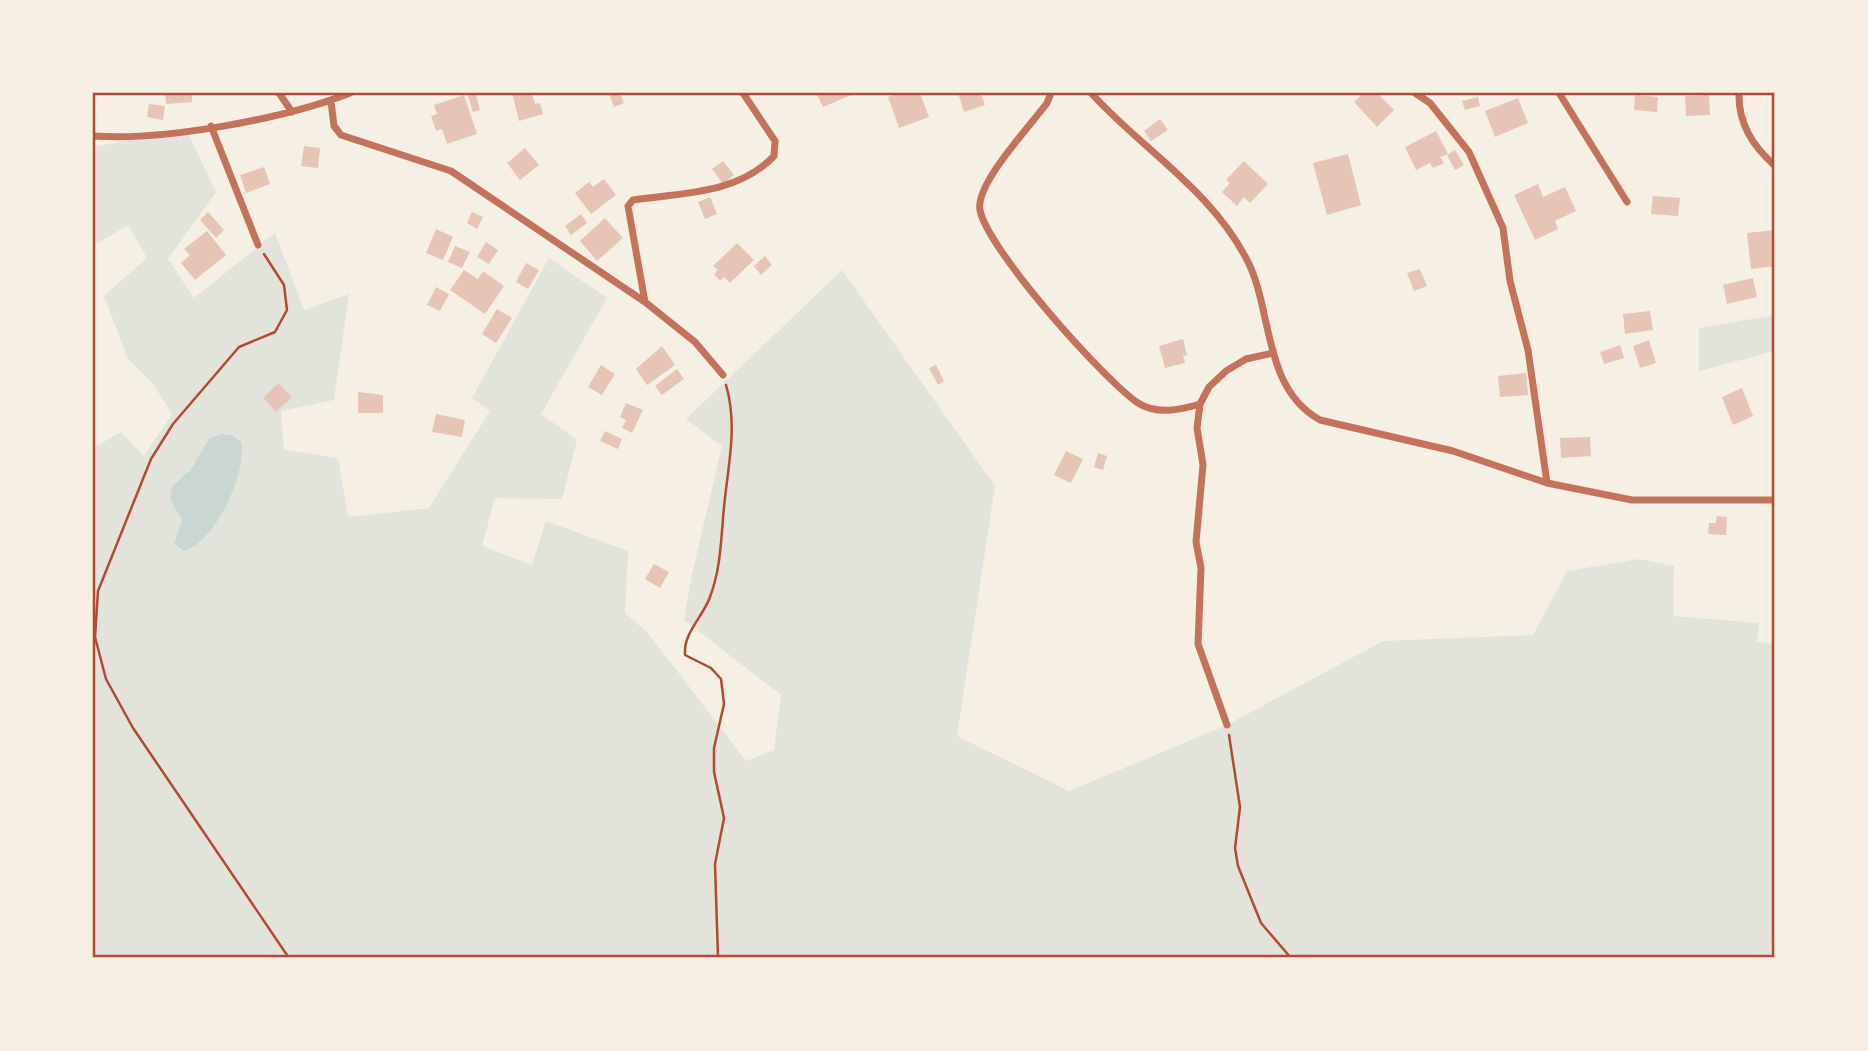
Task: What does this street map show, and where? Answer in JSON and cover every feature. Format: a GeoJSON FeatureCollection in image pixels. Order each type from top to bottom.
{"type":"FeatureCollection","features":[{"type":"Feature","properties":{"kind":"street"},"geometry":{"type":"LineString","coordinates":[[279,93],[292,112]]}},
{"type":"Feature","properties":{"kind":"street"},"geometry":{"type":"LineString","coordinates":[[93,136],[132,138],[211,126],[292,112],[350,93]]}},
{"type":"Feature","properties":{"kind":"street"},"geometry":{"type":"LineString","coordinates":[[645,302],[628,206],[633,200],[725,187],[761,169],[774,156],[775,141],[743,93]]}},
{"type":"Feature","properties":{"kind":"street"},"geometry":{"type":"LineString","coordinates":[[1051,93],[1047,103],[984,191],[979,209],[988,228],[1004,255],[1096,365],[1139,403],[1156,410],[1179,410],[1200,404]]}},
{"type":"Feature","properties":{"kind":"street"},"geometry":{"type":"LineString","coordinates":[[1091,93],[1118,123],[1186,181],[1220,217],[1248,261],[1273,353],[1286,386],[1311,415],[1320,420],[1453,451],[1547,483],[1632,500],[1775,500]]}},
{"type":"Feature","properties":{"kind":"street"},"geometry":{"type":"LineString","coordinates":[[1415,93],[1430,103],[1469,152],[1503,228],[1510,281],[1528,350],[1547,483]]}},
{"type":"Feature","properties":{"kind":"street"},"geometry":{"type":"LineString","coordinates":[[1559,93],[1627,202]]}},
{"type":"Feature","properties":{"kind":"street"},"geometry":{"type":"LineString","coordinates":[[1739,93],[1738,105],[1753,145],[1775,166]]}},
{"type":"Feature","properties":{"kind":"street"},"geometry":{"type":"LineString","coordinates":[[331,101],[334,126],[341,135],[451,171],[645,302],[695,342],[723,375]]}},
{"type":"Feature","properties":{"kind":"street"},"geometry":{"type":"LineString","coordinates":[[211,126],[258,245]]}},
{"type":"Feature","properties":{"kind":"street"},"geometry":{"type":"LineString","coordinates":[[1227,725],[1198,644],[1201,568],[1196,542],[1203,465],[1197,428],[1200,404],[1209,387],[1226,371],[1246,359],[1273,353]]}},
{"type":"Feature","properties":{"kind":"path"},"geometry":{"type":"LineString","coordinates":[[258,245],[284,285],[287,310],[275,332],[239,347],[173,424],[151,459],[98,592],[95,637],[106,679],[140,739],[251,906],[289,958]]}},
{"type":"Feature","properties":{"kind":"path"},"geometry":{"type":"LineString","coordinates":[[718,958],[715,864],[724,818],[714,772],[714,748],[724,704],[721,679],[711,668],[685,655],[684,643],[709,599],[720,562],[731,457],[732,407],[723,375]]}},
{"type":"Feature","properties":{"kind":"path"},"geometry":{"type":"LineString","coordinates":[[93,586],[98,592]]}},
{"type":"Feature","properties":{"kind":"path"},"geometry":{"type":"LineString","coordinates":[[1227,725],[1240,807],[1235,848],[1237,866],[1261,923],[1292,958]]}},
{"type":"Feature","properties":{"kind":"shaded area"},"geometry":{"type":"Polygon","coordinates":[[[186,129],[216,192],[168,259],[194,298],[275,233],[304,310],[349,294],[334,400],[281,411],[284,450],[338,458],[348,517],[429,508],[490,411],[472,398],[549,258],[607,298],[541,414],[577,440],[562,499],[495,498],[482,546],[532,565],[546,521],[628,551],[625,613],[648,633],[746,761],[774,750],[781,695],[684,620],[722,446],[686,419],[842,270],[995,486],[957,736],[1069,791],[1227,725],[1383,641],[1533,635],[1567,571],[1639,559],[1674,566],[1673,616],[1759,623],[1757,642],[1775,644],[1775,958],[93,958],[93,448],[121,432],[144,456],[172,414],[153,384],[128,359],[104,296],[147,258],[128,225],[93,246],[93,147],[186,129]],[[195,459],[190,470],[172,487],[182,520],[174,544],[184,551],[195,459]]]}},
{"type":"Feature","properties":{"kind":"shaded area"},"geometry":{"type":"Polygon","coordinates":[[[1775,315],[1775,351],[1699,371],[1699,328],[1775,315]]]}},
{"type":"Feature","properties":{"kind":"shaded area"},"geometry":{"type":"Polygon","coordinates":[[[221,434],[232,435],[241,442],[242,456],[234,488],[207,535],[184,551],[174,544],[182,520],[170,499],[172,487],[190,470],[210,438],[221,434]]]}},
{"type":"Feature","properties":{"kind":"building"},"geometry":{"type":"Polygon","coordinates":[[[165,93],[192,93],[192,102],[166,104],[165,93]]]}},
{"type":"Feature","properties":{"kind":"building"},"geometry":{"type":"Polygon","coordinates":[[[512,93],[532,93],[535,104],[540,103],[543,114],[519,121],[512,93]]]}},
{"type":"Feature","properties":{"kind":"building"},"geometry":{"type":"Polygon","coordinates":[[[609,93],[620,93],[624,103],[614,107],[609,93]]]}},
{"type":"Feature","properties":{"kind":"building"},"geometry":{"type":"Polygon","coordinates":[[[816,93],[856,93],[823,107],[816,93]]]}},
{"type":"Feature","properties":{"kind":"building"},"geometry":{"type":"Polygon","coordinates":[[[900,93],[920,93],[929,117],[899,128],[888,97],[900,93]]]}},
{"type":"Feature","properties":{"kind":"building"},"geometry":{"type":"Polygon","coordinates":[[[958,93],[981,93],[985,105],[964,112],[958,93]]]}},
{"type":"Feature","properties":{"kind":"building"},"geometry":{"type":"Polygon","coordinates":[[[1363,93],[1377,93],[1394,110],[1377,127],[1354,102],[1363,93]]]}},
{"type":"Feature","properties":{"kind":"building"},"geometry":{"type":"Polygon","coordinates":[[[476,94],[480,110],[473,112],[468,96],[476,94]]]}},
{"type":"Feature","properties":{"kind":"building"},"geometry":{"type":"Polygon","coordinates":[[[464,95],[477,134],[447,144],[442,129],[436,131],[431,116],[437,114],[434,105],[464,95]]]}},
{"type":"Feature","properties":{"kind":"building"},"geometry":{"type":"Polygon","coordinates":[[[1635,95],[1658,97],[1657,112],[1634,110],[1635,95]]]}},
{"type":"Feature","properties":{"kind":"building"},"geometry":{"type":"Polygon","coordinates":[[[1709,95],[1710,115],[1686,116],[1685,96],[1709,95]]]}},
{"type":"Feature","properties":{"kind":"building"},"geometry":{"type":"Polygon","coordinates":[[[1478,97],[1480,106],[1465,110],[1462,101],[1478,97]]]}},
{"type":"Feature","properties":{"kind":"building"},"geometry":{"type":"Polygon","coordinates":[[[1518,98],[1528,123],[1495,137],[1485,111],[1518,98]]]}},
{"type":"Feature","properties":{"kind":"building"},"geometry":{"type":"Polygon","coordinates":[[[149,104],[165,106],[163,120],[147,117],[149,104]]]}},
{"type":"Feature","properties":{"kind":"building"},"geometry":{"type":"Polygon","coordinates":[[[1160,119],[1168,130],[1151,141],[1144,131],[1160,119]]]}},
{"type":"Feature","properties":{"kind":"building"},"geometry":{"type":"Polygon","coordinates":[[[1436,131],[1448,154],[1440,157],[1444,163],[1433,168],[1430,163],[1416,170],[1405,147],[1436,131]]]}},
{"type":"Feature","properties":{"kind":"building"},"geometry":{"type":"Polygon","coordinates":[[[304,146],[320,148],[318,168],[301,166],[304,146]]]}},
{"type":"Feature","properties":{"kind":"building"},"geometry":{"type":"Polygon","coordinates":[[[525,148],[539,165],[520,180],[507,163],[525,148]]]}},
{"type":"Feature","properties":{"kind":"building"},"geometry":{"type":"Polygon","coordinates":[[[1455,150],[1464,165],[1455,170],[1447,155],[1455,150]]]}},
{"type":"Feature","properties":{"kind":"building"},"geometry":{"type":"Polygon","coordinates":[[[1348,154],[1361,205],[1327,215],[1313,163],[1348,154]]]}},
{"type":"Feature","properties":{"kind":"building"},"geometry":{"type":"Polygon","coordinates":[[[723,161],[734,175],[723,184],[712,169],[723,161]]]}},
{"type":"Feature","properties":{"kind":"building"},"geometry":{"type":"Polygon","coordinates":[[[1244,161],[1268,184],[1250,203],[1244,197],[1237,206],[1222,192],[1230,183],[1226,180],[1244,161]]]}},
{"type":"Feature","properties":{"kind":"building"},"geometry":{"type":"Polygon","coordinates":[[[264,167],[270,184],[246,193],[240,175],[264,167]]]}},
{"type":"Feature","properties":{"kind":"building"},"geometry":{"type":"Polygon","coordinates":[[[604,179],[616,195],[591,214],[575,193],[589,182],[593,187],[604,179]]]}},
{"type":"Feature","properties":{"kind":"building"},"geometry":{"type":"Polygon","coordinates":[[[1538,184],[1543,197],[1565,187],[1576,211],[1555,221],[1558,229],[1535,240],[1514,195],[1538,184]]]}},
{"type":"Feature","properties":{"kind":"building"},"geometry":{"type":"Polygon","coordinates":[[[1653,196],[1680,198],[1678,216],[1651,214],[1653,196]]]}},
{"type":"Feature","properties":{"kind":"building"},"geometry":{"type":"Polygon","coordinates":[[[710,197],[717,214],[705,219],[698,202],[710,197]]]}},
{"type":"Feature","properties":{"kind":"building"},"geometry":{"type":"Polygon","coordinates":[[[208,212],[224,230],[216,238],[200,220],[208,212]]]}},
{"type":"Feature","properties":{"kind":"building"},"geometry":{"type":"Polygon","coordinates":[[[472,212],[483,217],[477,229],[467,223],[472,212]]]}},
{"type":"Feature","properties":{"kind":"building"},"geometry":{"type":"Polygon","coordinates":[[[581,214],[587,223],[571,235],[565,226],[581,214]]]}},
{"type":"Feature","properties":{"kind":"building"},"geometry":{"type":"Polygon","coordinates":[[[605,218],[623,238],[597,261],[580,241],[605,218]]]}},
{"type":"Feature","properties":{"kind":"building"},"geometry":{"type":"Polygon","coordinates":[[[436,229],[453,237],[443,260],[426,253],[436,229]]]}},
{"type":"Feature","properties":{"kind":"building"},"geometry":{"type":"Polygon","coordinates":[[[1775,230],[1775,266],[1751,269],[1747,233],[1775,230]]]}},
{"type":"Feature","properties":{"kind":"building"},"geometry":{"type":"Polygon","coordinates":[[[207,231],[226,255],[195,280],[181,263],[190,255],[184,249],[207,231]]]}},
{"type":"Feature","properties":{"kind":"building"},"geometry":{"type":"Polygon","coordinates":[[[486,242],[498,250],[489,264],[477,257],[486,242]]]}},
{"type":"Feature","properties":{"kind":"building"},"geometry":{"type":"Polygon","coordinates":[[[737,243],[754,260],[730,283],[724,277],[720,281],[714,274],[718,270],[713,266],[737,243]]]}},
{"type":"Feature","properties":{"kind":"building"},"geometry":{"type":"Polygon","coordinates":[[[455,246],[470,252],[462,268],[448,262],[455,246]]]}},
{"type":"Feature","properties":{"kind":"building"},"geometry":{"type":"Polygon","coordinates":[[[765,256],[772,265],[761,275],[754,266],[765,256]]]}},
{"type":"Feature","properties":{"kind":"building"},"geometry":{"type":"Polygon","coordinates":[[[526,263],[539,270],[528,289],[516,282],[526,263]]]}},
{"type":"Feature","properties":{"kind":"building"},"geometry":{"type":"Polygon","coordinates":[[[1420,269],[1427,286],[1414,291],[1407,273],[1420,269]]]}},
{"type":"Feature","properties":{"kind":"building"},"geometry":{"type":"Polygon","coordinates":[[[464,270],[478,279],[483,271],[504,286],[485,314],[450,290],[464,270]]]}},
{"type":"Feature","properties":{"kind":"building"},"geometry":{"type":"Polygon","coordinates":[[[1753,278],[1757,297],[1727,304],[1723,285],[1753,278]]]}},
{"type":"Feature","properties":{"kind":"building"},"geometry":{"type":"Polygon","coordinates":[[[436,287],[449,294],[440,311],[427,305],[436,287]]]}},
{"type":"Feature","properties":{"kind":"building"},"geometry":{"type":"Polygon","coordinates":[[[497,309],[512,318],[496,343],[482,334],[497,309]]]}},
{"type":"Feature","properties":{"kind":"building"},"geometry":{"type":"Polygon","coordinates":[[[1650,311],[1653,330],[1625,334],[1623,314],[1650,311]]]}},
{"type":"Feature","properties":{"kind":"building"},"geometry":{"type":"Polygon","coordinates":[[[1183,339],[1187,355],[1183,356],[1185,363],[1165,368],[1159,346],[1183,339]]]}},
{"type":"Feature","properties":{"kind":"building"},"geometry":{"type":"Polygon","coordinates":[[[1649,340],[1656,363],[1640,368],[1633,346],[1649,340]]]}},
{"type":"Feature","properties":{"kind":"building"},"geometry":{"type":"Polygon","coordinates":[[[1620,345],[1624,358],[1604,364],[1600,352],[1620,345]]]}},
{"type":"Feature","properties":{"kind":"building"},"geometry":{"type":"Polygon","coordinates":[[[662,346],[675,365],[647,385],[636,369],[662,346]]]}},
{"type":"Feature","properties":{"kind":"building"},"geometry":{"type":"Polygon","coordinates":[[[601,365],[615,374],[602,395],[588,387],[601,365]]]}},
{"type":"Feature","properties":{"kind":"building"},"geometry":{"type":"Polygon","coordinates":[[[936,365],[944,381],[938,385],[929,368],[936,365]]]}},
{"type":"Feature","properties":{"kind":"building"},"geometry":{"type":"Polygon","coordinates":[[[677,369],[684,379],[662,395],[655,386],[677,369]]]}},
{"type":"Feature","properties":{"kind":"building"},"geometry":{"type":"Polygon","coordinates":[[[1526,373],[1528,395],[1500,397],[1498,376],[1526,373]]]}},
{"type":"Feature","properties":{"kind":"building"},"geometry":{"type":"Polygon","coordinates":[[[278,383],[292,397],[276,412],[263,398],[278,383]]]}},
{"type":"Feature","properties":{"kind":"building"},"geometry":{"type":"Polygon","coordinates":[[[1742,388],[1753,416],[1733,425],[1722,397],[1742,388]]]}},
{"type":"Feature","properties":{"kind":"building"},"geometry":{"type":"Polygon","coordinates":[[[358,392],[383,395],[383,413],[358,413],[358,392]]]}},
{"type":"Feature","properties":{"kind":"building"},"geometry":{"type":"Polygon","coordinates":[[[626,403],[643,410],[632,433],[622,428],[626,420],[620,417],[626,403]]]}},
{"type":"Feature","properties":{"kind":"building"},"geometry":{"type":"Polygon","coordinates":[[[436,414],[465,420],[462,437],[432,432],[436,414]]]}},
{"type":"Feature","properties":{"kind":"building"},"geometry":{"type":"Polygon","coordinates":[[[605,431],[622,439],[618,449],[600,441],[605,431]]]}},
{"type":"Feature","properties":{"kind":"building"},"geometry":{"type":"Polygon","coordinates":[[[1590,437],[1591,456],[1561,458],[1560,438],[1590,437]]]}},
{"type":"Feature","properties":{"kind":"building"},"geometry":{"type":"Polygon","coordinates":[[[1066,451],[1083,459],[1071,483],[1054,475],[1066,451]]]}},
{"type":"Feature","properties":{"kind":"building"},"geometry":{"type":"Polygon","coordinates":[[[1098,453],[1107,456],[1103,470],[1094,467],[1098,453]]]}},
{"type":"Feature","properties":{"kind":"building"},"geometry":{"type":"Polygon","coordinates":[[[1717,516],[1727,517],[1726,535],[1708,534],[1709,523],[1716,523],[1717,516]]]}},
{"type":"Feature","properties":{"kind":"building"},"geometry":{"type":"Polygon","coordinates":[[[654,564],[669,572],[660,588],[645,579],[654,564]]]}}]}
